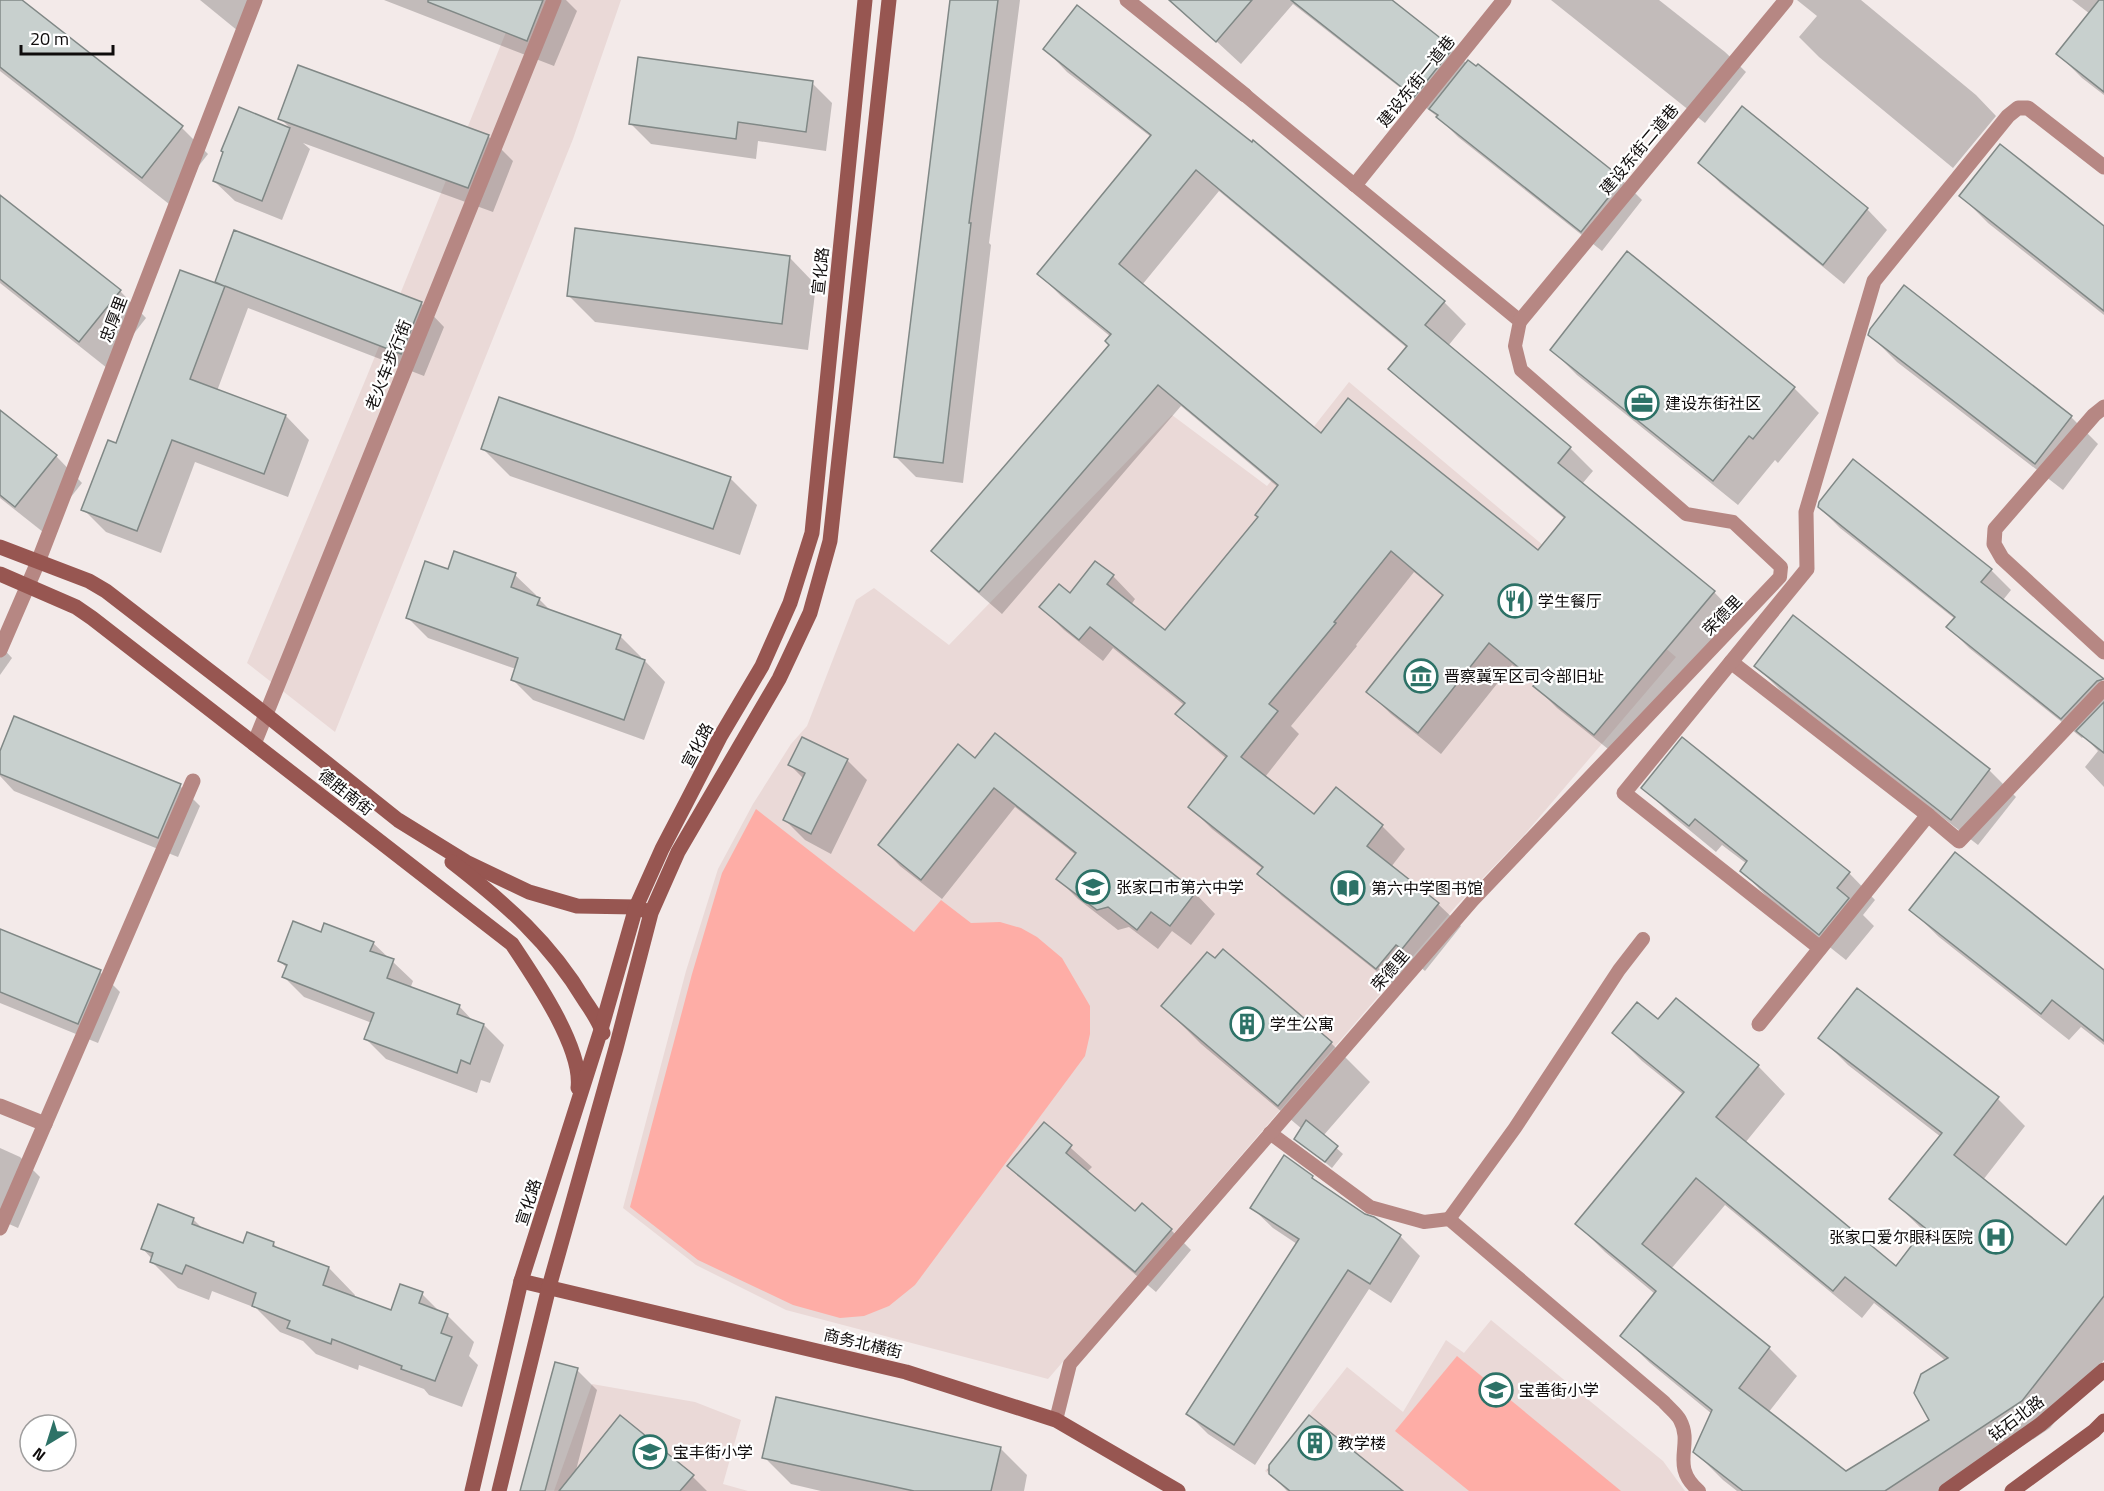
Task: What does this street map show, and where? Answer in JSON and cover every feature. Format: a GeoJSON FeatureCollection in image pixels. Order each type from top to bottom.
{"type":"FeatureCollection","features":[{"type":"Feature","properties":{"kind":"main road","name":"宣化路"},"geometry":{"type":"LineString","coordinates":[[472,1491],[522,1281],[602,1028],[636,907],[662,849],[720,737],[762,666],[790,603],[812,533],[865,0]]}},
{"type":"Feature","properties":{"kind":"main road"},"geometry":{"type":"LineString","coordinates":[[499,1491],[549,1287],[651,913],[678,852],[779,679],[810,613],[830,541],[888,0]]}},
{"type":"Feature","properties":{"kind":"main road","name":"德胜南街"},"geometry":{"type":"LineString","coordinates":[[0,547],[89,581],[106,591],[500,898],[536,934],[570,975],[602,1028],[610,1068]]}},
{"type":"Feature","properties":{"kind":"main road","name":"德胜南街"},"geometry":{"type":"LineString","coordinates":[[0,574],[76,607],[512,944],[539,985],[576,1060],[579,1081],[575,1112]]}},
{"type":"Feature","properties":{"kind":"main road","name":"德胜南街"},"geometry":{"type":"LineString","coordinates":[[398,820],[466,862],[529,891],[577,906],[636,907],[651,913]]}},
{"type":"Feature","properties":{"kind":"main road","name":"商务北横街"},"geometry":{"type":"LineString","coordinates":[[522,1281],[906,1372],[1056,1420],[1178,1491]]}},
{"type":"Feature","properties":{"kind":"main road","name":"钻石北路"},"geometry":{"type":"LineString","coordinates":[[1946,1491],[2041,1424],[2104,1370]]}},
{"type":"Feature","properties":{"kind":"main road"},"geometry":{"type":"LineString","coordinates":[[2012,1491],[2101,1430]]}},
{"type":"Feature","properties":{"kind":"street","name":"忠厚里"},"geometry":{"type":"LineString","coordinates":[[0,650],[39,562],[255,0]]}},
{"type":"Feature","properties":{"kind":"street","name":"老火车步行街"},"geometry":{"type":"LineString","coordinates":[[254,744],[554,0]]}},
{"type":"Feature","properties":{"kind":"street"},"geometry":{"type":"LineString","coordinates":[[1127,0],[1245,95]]}},
{"type":"Feature","properties":{"kind":"street","name":"建设东街一道巷"},"geometry":{"type":"LineString","coordinates":[[1355,185],[1504,0]]}},
{"type":"Feature","properties":{"kind":"street","name":"建设东街二道巷"},"geometry":{"type":"LineString","coordinates":[[1520,321],[1786,0]]}},
{"type":"Feature","properties":{"kind":"street"},"geometry":{"type":"LineString","coordinates":[[1820,948],[1624,793],[1807,569],[1806,512],[1874,281],[2008,116],[2018,108],[2028,108],[2104,167]]}},
{"type":"Feature","properties":{"kind":"street"},"geometry":{"type":"LineString","coordinates":[[2104,407],[2094,415],[1995,529],[1994,544],[2002,558],[2104,652]]}},
{"type":"Feature","properties":{"kind":"street"},"geometry":{"type":"LineString","coordinates":[[1731,662],[1959,841],[2104,688]]}},
{"type":"Feature","properties":{"kind":"street"},"geometry":{"type":"LineString","coordinates":[[1,1224],[193,781]]}},
{"type":"Feature","properties":{"kind":"street"},"geometry":{"type":"LineString","coordinates":[[1759,1024],[1928,815]]}},
{"type":"Feature","properties":{"kind":"street"},"geometry":{"type":"LineString","coordinates":[[0,1106],[45,1124]]}},
{"type":"Feature","properties":{"kind":"lane"},"geometry":{"type":"LineString","coordinates":[[1245,95],[1520,321]]}},
{"type":"Feature","properties":{"kind":"lane","name":"荣德里"},"geometry":{"type":"LineString","coordinates":[[1056,1420],[1070,1364],[1473,900],[1780,578],[1781,567],[1733,522],[1686,514],[1521,370],[1515,346],[1520,321]]}},
{"type":"Feature","properties":{"kind":"lane"},"geometry":{"type":"LineString","coordinates":[[1270,1133],[1370,1207],[1424,1222],[1449,1219],[1515,1128],[1619,970],[1643,939]]}},
{"type":"Feature","properties":{"kind":"lane"},"geometry":{"type":"LineString","coordinates":[[1449,1219],[1669,1408],[1680,1420],[1687,1480],[1695,1490]]}},
{"type":"Feature","properties":{"kind":"shaded area"},"geometry":{"type":"Polygon","coordinates":[[[519,0],[621,0],[573,139],[335,732],[247,663],[367,376],[519,0]]]}},
{"type":"Feature","properties":{"kind":"shaded area","name":"张家口市第六中学"},"geometry":{"type":"Polygon","coordinates":[[[1349,382],[1676,657],[1525,834],[1457,905],[1048,1379],[786,1310],[696,1265],[623,1208],[686,971],[718,869],[753,804],[791,744],[807,726],[856,600],[874,588],[949,645],[1172,415],[1267,486],[1349,382]]]}},
{"type":"Feature","properties":{"kind":"shaded area"},"geometry":{"type":"Polygon","coordinates":[[[756,809],[914,932],[941,900],[971,923],[1000,922],[1021,928],[1037,937],[1062,958],[1090,1006],[1090,1034],[1085,1056],[915,1285],[889,1306],[864,1316],[840,1318],[793,1305],[698,1260],[630,1207],[692,974],[722,873],[756,809]]]}},
{"type":"Feature","properties":{"kind":"shaded area","name":"宝善街小学"},"geometry":{"type":"Polygon","coordinates":[[[1491,1320],[1663,1461],[1685,1491],[1290,1491],[1265,1471],[1347,1367],[1403,1412],[1446,1340],[1464,1353],[1491,1320]]]}},
{"type":"Feature","properties":{"kind":"shaded area"},"geometry":{"type":"Polygon","coordinates":[[[1457,1356],[1621,1491],[1469,1491],[1395,1431],[1457,1356]]]}},
{"type":"Feature","properties":{"kind":"shaded area","name":"宝丰街小学"},"geometry":{"type":"Polygon","coordinates":[[[592,1384],[695,1402],[741,1420],[723,1484],[748,1491],[554,1491],[592,1384]]]}},
{"type":"Feature","properties":{"kind":"building"},"geometry":{"type":"Polygon","coordinates":[[[0,0],[22,0],[183,126],[142,178],[0,67],[0,0]]]}},
{"type":"Feature","properties":{"kind":"building"},"geometry":{"type":"Polygon","coordinates":[[[428,0],[543,0],[527,41],[428,2],[428,0]]]}},
{"type":"Feature","properties":{"kind":"building"},"geometry":{"type":"Polygon","coordinates":[[[950,0],[998,0],[969,223],[971,223],[943,463],[894,457],[950,0]]]}},
{"type":"Feature","properties":{"kind":"building"},"geometry":{"type":"Polygon","coordinates":[[[1169,0],[1252,0],[1216,42],[1169,0]]]}},
{"type":"Feature","properties":{"kind":"building"},"geometry":{"type":"Polygon","coordinates":[[[1291,0],[1392,0],[1453,48],[1414,97],[1291,0]]]}},
{"type":"Feature","properties":{"kind":"building"},"geometry":{"type":"Polygon","coordinates":[[[2099,0],[2104,0],[2104,92],[2056,54],[2099,0]]]}},
{"type":"Feature","properties":{"kind":"building"},"geometry":{"type":"Polygon","coordinates":[[[1077,5],[1252,142],[1253,140],[1445,301],[1425,325],[1571,447],[1558,463],[1715,591],[1594,735],[1533,686],[1536,682],[1489,643],[1418,733],[1366,692],[1443,595],[1391,551],[1334,622],[1336,623],[1269,704],[1278,711],[1241,757],[1314,814],[1336,787],[1383,825],[1367,846],[1439,903],[1402,949],[1396,945],[1376,969],[1257,874],[1263,867],[1188,807],[1227,756],[1175,714],[1185,703],[1090,627],[1079,640],[1039,607],[1059,584],[1070,593],[1095,561],[1114,575],[1107,584],[1165,630],[1258,517],[1255,515],[1278,485],[1158,385],[979,592],[931,551],[1109,345],[1105,341],[1111,334],[1037,274],[1151,135],[1043,49],[1077,5]],[[1196,170],[1119,264],[1321,433],[1348,398],[1538,550],[1565,517],[1388,369],[1407,346],[1196,170]]]}},
{"type":"Feature","properties":{"kind":"building"},"geometry":{"type":"Polygon","coordinates":[[[638,57],[813,81],[806,132],[738,122],[736,139],[629,124],[638,57]]]}},
{"type":"Feature","properties":{"kind":"building"},"geometry":{"type":"Polygon","coordinates":[[[1468,60],[1476,66],[1478,64],[1623,179],[1581,232],[1436,117],[1438,115],[1429,109],[1468,60]]]}},
{"type":"Feature","properties":{"kind":"building"},"geometry":{"type":"Polygon","coordinates":[[[298,65],[489,135],[468,188],[278,119],[298,65]]]}},
{"type":"Feature","properties":{"kind":"building"},"geometry":{"type":"Polygon","coordinates":[[[1742,106],[1868,208],[1823,265],[1698,163],[1742,106]]]}},
{"type":"Feature","properties":{"kind":"building"},"geometry":{"type":"Polygon","coordinates":[[[239,107],[290,128],[262,201],[213,181],[223,152],[221,151],[239,107]]]}},
{"type":"Feature","properties":{"kind":"building"},"geometry":{"type":"Polygon","coordinates":[[[2000,144],[2104,226],[2104,311],[1959,196],[2000,144]]]}},
{"type":"Feature","properties":{"kind":"building"},"geometry":{"type":"Polygon","coordinates":[[[0,195],[121,290],[79,342],[0,279],[0,195]]]}},
{"type":"Feature","properties":{"kind":"building"},"geometry":{"type":"Polygon","coordinates":[[[575,228],[790,256],[782,324],[567,296],[575,228]]]}},
{"type":"Feature","properties":{"kind":"building"},"geometry":{"type":"Polygon","coordinates":[[[234,230],[422,302],[401,354],[225,286],[190,379],[286,415],[264,474],[172,440],[137,531],[81,510],[108,440],[116,443],[180,270],[224,286],[215,282],[234,230]]]}},
{"type":"Feature","properties":{"kind":"building"},"geometry":{"type":"Polygon","coordinates":[[[1627,251],[1795,387],[1753,439],[1749,436],[1713,481],[1550,350],[1627,251]]]}},
{"type":"Feature","properties":{"kind":"building"},"geometry":{"type":"Polygon","coordinates":[[[1904,285],[2072,416],[2035,464],[1868,335],[1870,329],[1904,285]]]}},
{"type":"Feature","properties":{"kind":"building"},"geometry":{"type":"Polygon","coordinates":[[[499,397],[731,477],[713,529],[481,449],[499,397]]]}},
{"type":"Feature","properties":{"kind":"building"},"geometry":{"type":"Polygon","coordinates":[[[0,410],[57,455],[15,507],[0,495],[0,410]]]}},
{"type":"Feature","properties":{"kind":"building"},"geometry":{"type":"Polygon","coordinates":[[[1853,459],[1992,569],[1981,582],[2104,679],[2097,681],[2061,719],[1946,627],[1955,617],[1818,507],[1819,502],[1853,459]]]}},
{"type":"Feature","properties":{"kind":"building"},"geometry":{"type":"Polygon","coordinates":[[[454,551],[516,573],[511,587],[540,598],[537,605],[621,635],[616,649],[645,660],[624,720],[511,680],[518,658],[406,618],[425,561],[448,569],[454,551]]]}},
{"type":"Feature","properties":{"kind":"building"},"geometry":{"type":"Polygon","coordinates":[[[1793,615],[1990,769],[1951,820],[1754,666],[1793,615]]]}},
{"type":"Feature","properties":{"kind":"building"},"geometry":{"type":"Polygon","coordinates":[[[2104,702],[2104,753],[2076,731],[2104,702]]]}},
{"type":"Feature","properties":{"kind":"building"},"geometry":{"type":"Polygon","coordinates":[[[14,716],[181,784],[158,838],[0,774],[0,751],[14,716]]]}},
{"type":"Feature","properties":{"kind":"building"},"geometry":{"type":"Polygon","coordinates":[[[995,733],[1196,892],[1170,926],[1151,912],[1137,930],[1108,907],[1097,910],[1056,879],[1076,853],[994,788],[921,880],[878,845],[958,744],[975,758],[995,733]]]}},
{"type":"Feature","properties":{"kind":"building"},"geometry":{"type":"Polygon","coordinates":[[[802,737],[848,759],[811,834],[783,820],[805,773],[788,765],[802,737]]]}},
{"type":"Feature","properties":{"kind":"building"},"geometry":{"type":"Polygon","coordinates":[[[1682,737],[1850,872],[1837,888],[1849,898],[1819,935],[1740,871],[1747,861],[1695,819],[1689,826],[1641,788],[1682,737]]]}},
{"type":"Feature","properties":{"kind":"building"},"geometry":{"type":"Polygon","coordinates":[[[1955,852],[2104,970],[2104,1041],[2052,1000],[2041,1014],[1909,910],[1955,852]]]}},
{"type":"Feature","properties":{"kind":"building"},"geometry":{"type":"Polygon","coordinates":[[[293,921],[321,932],[324,923],[374,942],[370,951],[394,959],[387,978],[460,1005],[457,1014],[484,1024],[470,1064],[461,1060],[457,1073],[364,1039],[374,1013],[282,977],[287,965],[278,961],[293,921]]]}},
{"type":"Feature","properties":{"kind":"building"},"geometry":{"type":"Polygon","coordinates":[[[0,929],[101,970],[78,1024],[0,992],[0,929]]]}},
{"type":"Feature","properties":{"kind":"building","name":"学生公寓"},"geometry":{"type":"Polygon","coordinates":[[[1223,949],[1332,1042],[1278,1106],[1161,1006],[1207,952],[1215,958],[1223,949]]]}},
{"type":"Feature","properties":{"kind":"building"},"geometry":{"type":"Polygon","coordinates":[[[1857,988],[1999,1097],[1954,1155],[2066,1245],[2104,1196],[2104,1296],[2022,1401],[1885,1491],[1743,1491],[1693,1452],[1712,1410],[1620,1336],[1656,1291],[1575,1224],[1684,1092],[1612,1033],[1637,1002],[1658,1019],[1676,998],[1759,1065],[1716,1117],[1896,1266],[1925,1228],[1889,1199],[1942,1133],[1818,1038],[1857,988]],[[1696,1178],[1642,1244],[1770,1347],[1739,1388],[1846,1471],[1929,1420],[1914,1393],[1921,1374],[1948,1358],[1845,1277],[1833,1291],[1696,1178]]]}},
{"type":"Feature","properties":{"kind":"building"},"geometry":{"type":"Polygon","coordinates":[[[1306,1120],[1338,1146],[1325,1162],[1294,1139],[1306,1120]]]}},
{"type":"Feature","properties":{"kind":"building"},"geometry":{"type":"Polygon","coordinates":[[[1044,1122],[1072,1145],[1066,1153],[1135,1211],[1142,1203],[1172,1229],[1135,1272],[1007,1166],[1044,1122]]]}},
{"type":"Feature","properties":{"kind":"building"},"geometry":{"type":"Polygon","coordinates":[[[1284,1155],[1313,1176],[1312,1178],[1401,1235],[1370,1284],[1348,1270],[1234,1445],[1186,1414],[1299,1239],[1250,1208],[1284,1155]]]}},
{"type":"Feature","properties":{"kind":"building"},"geometry":{"type":"Polygon","coordinates":[[[158,1204],[194,1218],[192,1224],[243,1243],[247,1232],[274,1242],[273,1246],[329,1267],[323,1285],[391,1310],[400,1284],[423,1292],[419,1303],[448,1314],[441,1333],[452,1337],[435,1381],[332,1339],[331,1344],[287,1328],[290,1321],[252,1306],[256,1293],[186,1265],[182,1274],[150,1262],[153,1253],[141,1249],[158,1204]]]}},
{"type":"Feature","properties":{"kind":"building"},"geometry":{"type":"Polygon","coordinates":[[[555,1362],[578,1368],[545,1491],[520,1491],[555,1362]]]}},
{"type":"Feature","properties":{"kind":"building"},"geometry":{"type":"Polygon","coordinates":[[[776,1397],[1001,1447],[991,1491],[914,1491],[762,1458],[776,1397]]]}},
{"type":"Feature","properties":{"kind":"building"},"geometry":{"type":"Polygon","coordinates":[[[620,1415],[694,1475],[680,1491],[559,1491],[620,1415]]]}},
{"type":"Feature","properties":{"kind":"building","name":"教学楼"},"geometry":{"type":"Polygon","coordinates":[[[1309,1415],[1403,1491],[1290,1491],[1269,1474],[1269,1465],[1309,1415]]]}},
{"type":"Feature","properties":{"kind":"place","name":"建设东街社区"},"geometry":{"type":"Point","coordinates":[1642,403]}},
{"type":"Feature","properties":{"kind":"place","name":"学生餐厅"},"geometry":{"type":"Point","coordinates":[1515,601]}},
{"type":"Feature","properties":{"kind":"place","name":"晋察冀军区司令部旧址"},"geometry":{"type":"Point","coordinates":[1421,676]}},
{"type":"Feature","properties":{"kind":"place","name":"张家口市第六中学"},"geometry":{"type":"Point","coordinates":[1093,887]}},
{"type":"Feature","properties":{"kind":"place","name":"第六中学图书馆"},"geometry":{"type":"Point","coordinates":[1348,888]}},
{"type":"Feature","properties":{"kind":"place","name":"学生公寓"},"geometry":{"type":"Point","coordinates":[1247,1024]}},
{"type":"Feature","properties":{"kind":"place","name":"张家口爱尔眼科医院"},"geometry":{"type":"Point","coordinates":[1996,1237]}},
{"type":"Feature","properties":{"kind":"place","name":"宝善街小学"},"geometry":{"type":"Point","coordinates":[1496,1390]}},
{"type":"Feature","properties":{"kind":"place","name":"教学楼"},"geometry":{"type":"Point","coordinates":[1315,1443]}},
{"type":"Feature","properties":{"kind":"place","name":"宝丰街小学"},"geometry":{"type":"Point","coordinates":[650,1452]}}]}
